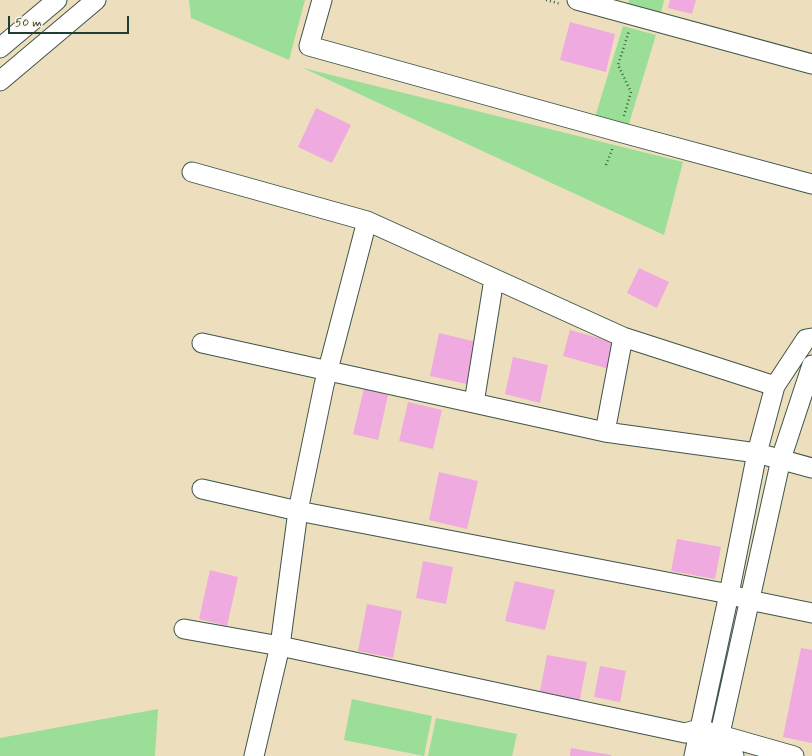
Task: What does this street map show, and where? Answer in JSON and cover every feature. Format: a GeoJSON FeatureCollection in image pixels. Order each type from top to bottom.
{"type":"FeatureCollection","features":[{"type":"Feature","properties":{"kind":"street"},"geometry":{"type":"LineString","coordinates":[[0,48],[57,0]]}},
{"type":"Feature","properties":{"kind":"street"},"geometry":{"type":"LineString","coordinates":[[0,81],[96,0]]}},
{"type":"Feature","properties":{"kind":"street"},"geometry":{"type":"LineString","coordinates":[[322,0],[310,46],[812,184]]}},
{"type":"Feature","properties":{"kind":"street"},"geometry":{"type":"LineString","coordinates":[[577,0],[812,64]]}},
{"type":"Feature","properties":{"kind":"street"},"geometry":{"type":"LineString","coordinates":[[192,172],[366,221],[623,338],[775,386]]}},
{"type":"Feature","properties":{"kind":"street"},"geometry":{"type":"LineString","coordinates":[[254,756],[280,646],[298,511],[328,370],[366,221]]}},
{"type":"Feature","properties":{"kind":"street"},"geometry":{"type":"LineString","coordinates":[[474,403],[494,279]]}},
{"type":"Feature","properties":{"kind":"street"},"geometry":{"type":"LineString","coordinates":[[605,432],[623,338]]}},
{"type":"Feature","properties":{"kind":"street"},"geometry":{"type":"LineString","coordinates":[[693,741],[729,594],[756,453],[775,386],[806,339],[812,338]]}},
{"type":"Feature","properties":{"kind":"street"},"geometry":{"type":"LineString","coordinates":[[202,343],[605,432],[756,453],[812,468]]}},
{"type":"Feature","properties":{"kind":"street"},"geometry":{"type":"LineString","coordinates":[[716,747],[781,459],[812,364]]}},
{"type":"Feature","properties":{"kind":"street"},"geometry":{"type":"LineString","coordinates":[[202,489],[298,511],[729,594],[812,614]]}},
{"type":"Feature","properties":{"kind":"street"},"geometry":{"type":"LineString","coordinates":[[184,629],[280,646],[716,747],[794,756]]}},
{"type":"Feature","properties":{"kind":"street"},"geometry":{"type":"LineString","coordinates":[[716,747],[734,756]]}},
{"type":"Feature","properties":{"kind":"path"},"geometry":{"type":"LineString","coordinates":[[606,165],[619,132],[631,92],[618,65],[634,16]]}},
{"type":"Feature","properties":{"kind":"green space"},"geometry":{"type":"Polygon","coordinates":[[[189,0],[305,0],[289,60],[191,18],[189,0]]]}},
{"type":"Feature","properties":{"kind":"green space"},"geometry":{"type":"Polygon","coordinates":[[[629,0],[664,0],[661,13],[628,4],[629,0]]]}},
{"type":"Feature","properties":{"kind":"green space"},"geometry":{"type":"Polygon","coordinates":[[[623,26],[656,35],[628,127],[595,117],[623,26]]]}},
{"type":"Feature","properties":{"kind":"green space"},"geometry":{"type":"Polygon","coordinates":[[[303,68],[683,162],[664,235],[303,68]]]}},
{"type":"Feature","properties":{"kind":"green space"},"geometry":{"type":"Polygon","coordinates":[[[352,699],[432,716],[424,756],[344,740],[352,699]]]}},
{"type":"Feature","properties":{"kind":"green space"},"geometry":{"type":"Polygon","coordinates":[[[158,709],[155,756],[0,756],[0,738],[158,709]]]}},
{"type":"Feature","properties":{"kind":"green space"},"geometry":{"type":"Polygon","coordinates":[[[436,718],[517,734],[512,756],[428,756],[436,718]]]}},
{"type":"Feature","properties":{"kind":"building"},"geometry":{"type":"Polygon","coordinates":[[[670,0],[696,0],[692,14],[668,8],[670,0]]]}},
{"type":"Feature","properties":{"kind":"building"},"geometry":{"type":"Polygon","coordinates":[[[570,22],[615,34],[606,72],[560,60],[570,22]]]}},
{"type":"Feature","properties":{"kind":"building"},"geometry":{"type":"Polygon","coordinates":[[[316,108],[351,125],[332,163],[298,147],[316,108]]]}},
{"type":"Feature","properties":{"kind":"building"},"geometry":{"type":"Polygon","coordinates":[[[639,268],[669,282],[657,308],[627,293],[639,268]]]}},
{"type":"Feature","properties":{"kind":"building"},"geometry":{"type":"Polygon","coordinates":[[[570,330],[617,343],[609,369],[563,356],[570,330]]]}},
{"type":"Feature","properties":{"kind":"building"},"geometry":{"type":"Polygon","coordinates":[[[439,333],[477,342],[467,384],[430,376],[439,333]]]}},
{"type":"Feature","properties":{"kind":"building"},"geometry":{"type":"Polygon","coordinates":[[[513,357],[548,365],[540,403],[505,394],[513,357]]]}},
{"type":"Feature","properties":{"kind":"building"},"geometry":{"type":"Polygon","coordinates":[[[364,389],[388,395],[378,440],[353,434],[364,389]]]}},
{"type":"Feature","properties":{"kind":"building"},"geometry":{"type":"Polygon","coordinates":[[[408,402],[442,410],[433,449],[399,441],[408,402]]]}},
{"type":"Feature","properties":{"kind":"building"},"geometry":{"type":"Polygon","coordinates":[[[439,472],[478,481],[467,529],[429,520],[439,472]]]}},
{"type":"Feature","properties":{"kind":"building"},"geometry":{"type":"Polygon","coordinates":[[[677,539],[721,547],[715,579],[671,571],[677,539]]]}},
{"type":"Feature","properties":{"kind":"building"},"geometry":{"type":"Polygon","coordinates":[[[423,561],[453,567],[446,604],[416,598],[423,561]]]}},
{"type":"Feature","properties":{"kind":"building"},"geometry":{"type":"Polygon","coordinates":[[[210,570],[238,577],[227,626],[199,619],[210,570]]]}},
{"type":"Feature","properties":{"kind":"building"},"geometry":{"type":"Polygon","coordinates":[[[515,581],[555,590],[545,630],[505,621],[515,581]]]}},
{"type":"Feature","properties":{"kind":"building"},"geometry":{"type":"Polygon","coordinates":[[[367,604],[402,611],[393,658],[358,651],[367,604]]]}},
{"type":"Feature","properties":{"kind":"building"},"geometry":{"type":"Polygon","coordinates":[[[801,648],[812,650],[812,743],[783,737],[801,648]]]}},
{"type":"Feature","properties":{"kind":"building"},"geometry":{"type":"Polygon","coordinates":[[[547,655],[587,662],[579,704],[539,696],[547,655]]]}},
{"type":"Feature","properties":{"kind":"building"},"geometry":{"type":"Polygon","coordinates":[[[600,666],[626,671],[620,702],[594,697],[600,666]]]}},
{"type":"Feature","properties":{"kind":"building"},"geometry":{"type":"Polygon","coordinates":[[[571,748],[611,755],[611,756],[570,756],[571,748]]]}}]}
